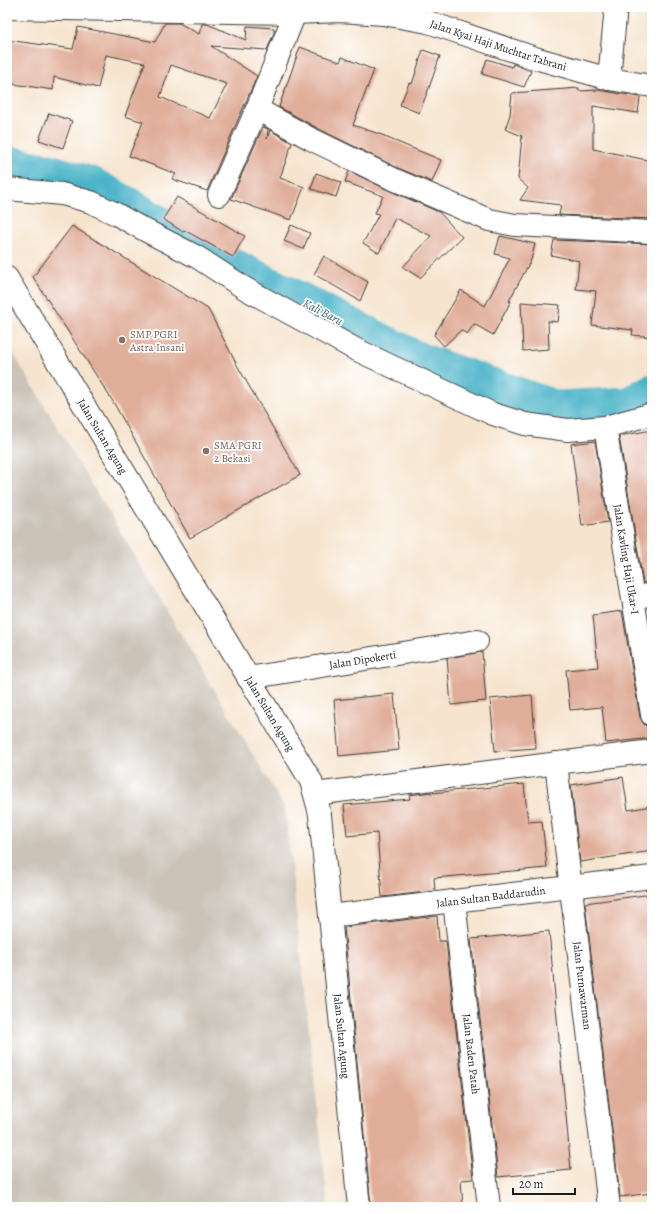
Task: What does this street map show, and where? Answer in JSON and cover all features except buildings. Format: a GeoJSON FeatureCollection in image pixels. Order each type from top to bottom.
{"type":"FeatureCollection","features":[{"type":"Feature","properties":{"kind":"street"},"geometry":{"type":"LineString","coordinates":[[609,79],[616,7]]}},
{"type":"Feature","properties":{"kind":"street","name":"Jalan Kyai Haji Muchtar Tabrani"},"geometry":{"type":"LineString","coordinates":[[7,8],[295,13],[340,11],[383,14],[404,12],[535,58],[609,79],[652,86]]}},
{"type":"Feature","properties":{"kind":"street"},"geometry":{"type":"LineString","coordinates":[[219,195],[257,109],[295,13]]}},
{"type":"Feature","properties":{"kind":"street"},"geometry":{"type":"LineString","coordinates":[[257,109],[311,139],[393,179],[489,220],[504,224],[547,228],[652,232]]}},
{"type":"Feature","properties":{"kind":"street"},"geometry":{"type":"LineString","coordinates":[[7,189],[62,194],[97,205],[197,257],[246,290],[355,349],[492,414],[525,424],[568,430],[605,427],[652,414]]}},
{"type":"Feature","properties":{"kind":"street","name":"Jalan Sultan Agung"},"geometry":{"type":"LineString","coordinates":[[7,278],[248,678],[306,771],[315,794],[320,815],[358,1207]]}},
{"type":"Feature","properties":{"kind":"street","name":"Jalan Kavling Haji Ukar-I"},"geometry":{"type":"LineString","coordinates":[[605,427],[643,596],[652,715]]}},
{"type":"Feature","properties":{"kind":"street","name":"Jalan Dipokerti"},"geometry":{"type":"LineString","coordinates":[[248,678],[477,641]]}},
{"type":"Feature","properties":{"kind":"street"},"geometry":{"type":"LineString","coordinates":[[315,794],[652,751]]}},
{"type":"Feature","properties":{"kind":"street","name":"Jalan Purnawarman"},"geometry":{"type":"LineString","coordinates":[[556,763],[609,1207]]}},
{"type":"Feature","properties":{"kind":"street","name":"Jalan Sultan Baddarudin"},"geometry":{"type":"LineString","coordinates":[[330,916],[652,876]]}},
{"type":"Feature","properties":{"kind":"street","name":"Jalan Raden Patah"},"geometry":{"type":"LineString","coordinates":[[454,901],[489,1207]]}},
{"type":"Feature","properties":{"kind":"shaded area"},"geometry":{"type":"Polygon","coordinates":[[[7,343],[285,808],[328,1207],[7,1207],[7,343]]]}},
{"type":"Feature","properties":{"kind":"waterway","name":"Kali Baru"},"geometry":{"type":"LineString","coordinates":[[7,164],[45,171],[91,185],[216,258],[420,361],[557,409],[629,405],[652,392]]}},
{"type":"Feature","properties":{"kind":"place","name":"SMP PGRI Astra Insani"},"geometry":{"type":"Point","coordinates":[122,340]}},
{"type":"Feature","properties":{"kind":"place","name":"SMA PGRI 2 Bekasi"},"geometry":{"type":"Point","coordinates":[206,451]}}]}
